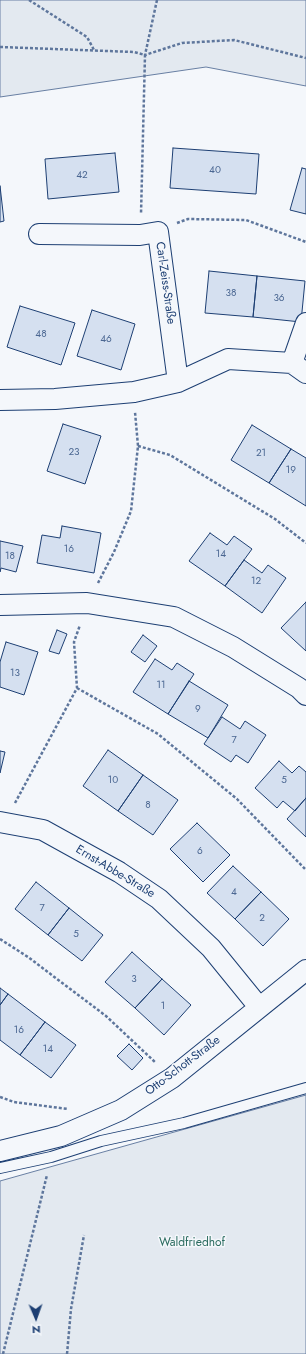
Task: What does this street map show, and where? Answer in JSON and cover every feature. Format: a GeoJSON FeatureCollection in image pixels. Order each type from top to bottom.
{"type":"FeatureCollection","features":[{"type":"Feature","properties":{"kind":"street","name":"Carl-Zeiss-Straße"},"geometry":{"type":"LineString","coordinates":[[39,234],[149,233],[178,382]]}},
{"type":"Feature","properties":{"kind":"street"},"geometry":{"type":"LineString","coordinates":[[0,400],[55,399],[134,392],[178,382],[228,359],[299,368],[306,323]]}},
{"type":"Feature","properties":{"kind":"street"},"geometry":{"type":"LineString","coordinates":[[0,605],[87,603],[174,617],[233,647],[306,695]]}},
{"type":"Feature","properties":{"kind":"street","name":"Ernst-Abbe-Straße"},"geometry":{"type":"LineString","coordinates":[[0,822],[43,830],[119,872],[159,899],[211,948],[259,1007]]}},
{"type":"Feature","properties":{"kind":"street","name":"Otto-Schott-Straße"},"geometry":{"type":"LineString","coordinates":[[0,1151],[61,1136],[121,1110],[172,1078],[306,970]]}},
{"type":"Feature","properties":{"kind":"lane"},"geometry":{"type":"LineString","coordinates":[[0,1168],[51,1157],[101,1141],[184,1123],[306,1088]]}},
{"type":"Feature","properties":{"kind":"path"},"geometry":{"type":"LineString","coordinates":[[29,0],[87,37],[94,50]]}},
{"type":"Feature","properties":{"kind":"path"},"geometry":{"type":"LineString","coordinates":[[157,0],[145,55],[149,233],[188,218],[246,220],[306,242]]}},
{"type":"Feature","properties":{"kind":"path"},"geometry":{"type":"LineString","coordinates":[[0,47],[134,52],[145,55],[182,43],[234,40],[306,58]]}},
{"type":"Feature","properties":{"kind":"path"},"geometry":{"type":"LineString","coordinates":[[138,446],[170,455],[275,519],[306,543]]}},
{"type":"Feature","properties":{"kind":"path"},"geometry":{"type":"LineString","coordinates":[[77,688],[158,734],[237,800],[306,870]]}},
{"type":"Feature","properties":{"kind":"path"},"geometry":{"type":"LineString","coordinates":[[0,939],[28,957],[106,1016],[172,1078]]}},
{"type":"Feature","properties":{"kind":"path"},"geometry":{"type":"LineString","coordinates":[[0,1096],[14,1102],[71,1109]]}},
{"type":"Feature","properties":{"kind":"path"},"geometry":{"type":"LineString","coordinates":[[3,1354],[51,1157]]}},
{"type":"Feature","properties":{"kind":"path"},"geometry":{"type":"LineString","coordinates":[[67,1354],[71,1309],[84,1235]]}},
{"type":"Feature","properties":{"kind":"green space"},"geometry":{"type":"Polygon","coordinates":[[[0,0],[306,0],[306,86],[206,67],[0,97],[0,0]]]}},
{"type":"Feature","properties":{"kind":"green space","name":"Waldfriedhof"},"geometry":{"type":"Polygon","coordinates":[[[306,1095],[306,1354],[0,1354],[0,1181],[306,1095]]]}},
{"type":"Feature","properties":{"kind":"building"},"geometry":{"type":"Polygon","coordinates":[[[173,148],[259,154],[256,194],[170,188],[173,148]]]}},
{"type":"Feature","properties":{"kind":"building"},"geometry":{"type":"Polygon","coordinates":[[[115,153],[119,192],[48,199],[45,159],[115,153]]]}},
{"type":"Feature","properties":{"kind":"building"},"geometry":{"type":"Polygon","coordinates":[[[302,168],[306,169],[306,214],[290,210],[302,168]]]}},
{"type":"Feature","properties":{"kind":"building"},"geometry":{"type":"Polygon","coordinates":[[[0,186],[4,221],[0,222],[0,186]]]}},
{"type":"Feature","properties":{"kind":"building"},"geometry":{"type":"Polygon","coordinates":[[[209,271],[257,276],[253,317],[205,313],[209,271]]]}},
{"type":"Feature","properties":{"kind":"building"},"geometry":{"type":"Polygon","coordinates":[[[257,276],[305,281],[301,322],[253,317],[257,276]]]}},
{"type":"Feature","properties":{"kind":"building"},"geometry":{"type":"Polygon","coordinates":[[[20,306],[75,323],[61,365],[7,347],[20,306]]]}},
{"type":"Feature","properties":{"kind":"building"},"geometry":{"type":"Polygon","coordinates":[[[92,310],[135,324],[121,370],[77,356],[92,310]]]}},
{"type":"Feature","properties":{"kind":"building"},"geometry":{"type":"Polygon","coordinates":[[[63,424],[101,436],[85,484],[47,471],[63,424]]]}},
{"type":"Feature","properties":{"kind":"building"},"geometry":{"type":"Polygon","coordinates":[[[252,425],[291,449],[269,483],[231,460],[252,425]]]}},
{"type":"Feature","properties":{"kind":"building"},"geometry":{"type":"Polygon","coordinates":[[[291,449],[306,458],[306,506],[269,483],[291,449]]]}},
{"type":"Feature","properties":{"kind":"building"},"geometry":{"type":"Polygon","coordinates":[[[62,526],[101,533],[94,573],[37,563],[42,535],[60,538],[62,526]]]}},
{"type":"Feature","properties":{"kind":"building"},"geometry":{"type":"Polygon","coordinates":[[[210,533],[227,545],[234,536],[252,549],[225,586],[189,561],[210,533]]]}},
{"type":"Feature","properties":{"kind":"building"},"geometry":{"type":"Polygon","coordinates":[[[0,541],[23,546],[16,572],[1,568],[0,572],[0,541]]]}},
{"type":"Feature","properties":{"kind":"building"},"geometry":{"type":"Polygon","coordinates":[[[244,560],[262,573],[268,565],[286,578],[262,613],[225,586],[244,560]]]}},
{"type":"Feature","properties":{"kind":"building"},"geometry":{"type":"Polygon","coordinates":[[[306,602],[306,651],[281,628],[306,602]]]}},
{"type":"Feature","properties":{"kind":"building"},"geometry":{"type":"Polygon","coordinates":[[[57,630],[67,634],[59,654],[49,651],[57,630]]]}},
{"type":"Feature","properties":{"kind":"building"},"geometry":{"type":"Polygon","coordinates":[[[143,635],[157,646],[145,662],[131,652],[143,635]]]}},
{"type":"Feature","properties":{"kind":"building"},"geometry":{"type":"Polygon","coordinates":[[[6,642],[38,652],[24,695],[0,687],[0,662],[6,642]]]}},
{"type":"Feature","properties":{"kind":"building"},"geometry":{"type":"Polygon","coordinates":[[[155,659],[172,670],[177,663],[194,674],[168,714],[133,692],[155,659]]]}},
{"type":"Feature","properties":{"kind":"building"},"geometry":{"type":"Polygon","coordinates":[[[189,681],[228,705],[208,738],[168,714],[189,681]]]}},
{"type":"Feature","properties":{"kind":"building"},"geometry":{"type":"Polygon","coordinates":[[[222,717],[240,729],[245,721],[266,735],[248,763],[236,755],[231,762],[204,744],[222,717]]]}},
{"type":"Feature","properties":{"kind":"building"},"geometry":{"type":"Polygon","coordinates":[[[108,750],[143,775],[118,811],[83,786],[108,750]]]}},
{"type":"Feature","properties":{"kind":"building"},"geometry":{"type":"Polygon","coordinates":[[[0,751],[5,752],[0,773],[0,751]]]}},
{"type":"Feature","properties":{"kind":"building"},"geometry":{"type":"Polygon","coordinates":[[[279,761],[292,773],[299,766],[306,772],[306,798],[295,811],[283,801],[277,808],[255,788],[279,761]]]}},
{"type":"Feature","properties":{"kind":"building"},"geometry":{"type":"Polygon","coordinates":[[[143,775],[178,800],[153,835],[118,811],[143,775]]]}},
{"type":"Feature","properties":{"kind":"building"},"geometry":{"type":"Polygon","coordinates":[[[306,798],[306,837],[287,819],[306,798]]]}},
{"type":"Feature","properties":{"kind":"building"},"geometry":{"type":"Polygon","coordinates":[[[197,823],[230,855],[203,882],[170,849],[197,823]]]}},
{"type":"Feature","properties":{"kind":"building"},"geometry":{"type":"Polygon","coordinates":[[[233,866],[261,892],[235,919],[207,893],[233,866]]]}},
{"type":"Feature","properties":{"kind":"building"},"geometry":{"type":"Polygon","coordinates":[[[36,882],[69,908],[48,935],[15,909],[36,882]]]}},
{"type":"Feature","properties":{"kind":"building"},"geometry":{"type":"Polygon","coordinates":[[[261,892],[289,919],[263,946],[235,919],[261,892]]]}},
{"type":"Feature","properties":{"kind":"building"},"geometry":{"type":"Polygon","coordinates":[[[69,908],[103,935],[82,961],[48,935],[69,908]]]}},
{"type":"Feature","properties":{"kind":"building"},"geometry":{"type":"Polygon","coordinates":[[[132,952],[162,979],[135,1008],[105,982],[132,952]]]}},
{"type":"Feature","properties":{"kind":"building"},"geometry":{"type":"Polygon","coordinates":[[[162,979],[191,1005],[164,1035],[135,1008],[162,979]]]}},
{"type":"Feature","properties":{"kind":"building"},"geometry":{"type":"Polygon","coordinates":[[[0,988],[8,994],[0,1005],[0,988]]]}},
{"type":"Feature","properties":{"kind":"building"},"geometry":{"type":"Polygon","coordinates":[[[8,994],[45,1022],[20,1055],[0,1040],[0,1005],[8,994]]]}},
{"type":"Feature","properties":{"kind":"building"},"geometry":{"type":"Polygon","coordinates":[[[45,1022],[76,1045],[51,1078],[20,1055],[45,1022]]]}},
{"type":"Feature","properties":{"kind":"building"},"geometry":{"type":"Polygon","coordinates":[[[129,1044],[143,1058],[132,1070],[117,1056],[129,1044]]]}}]}
